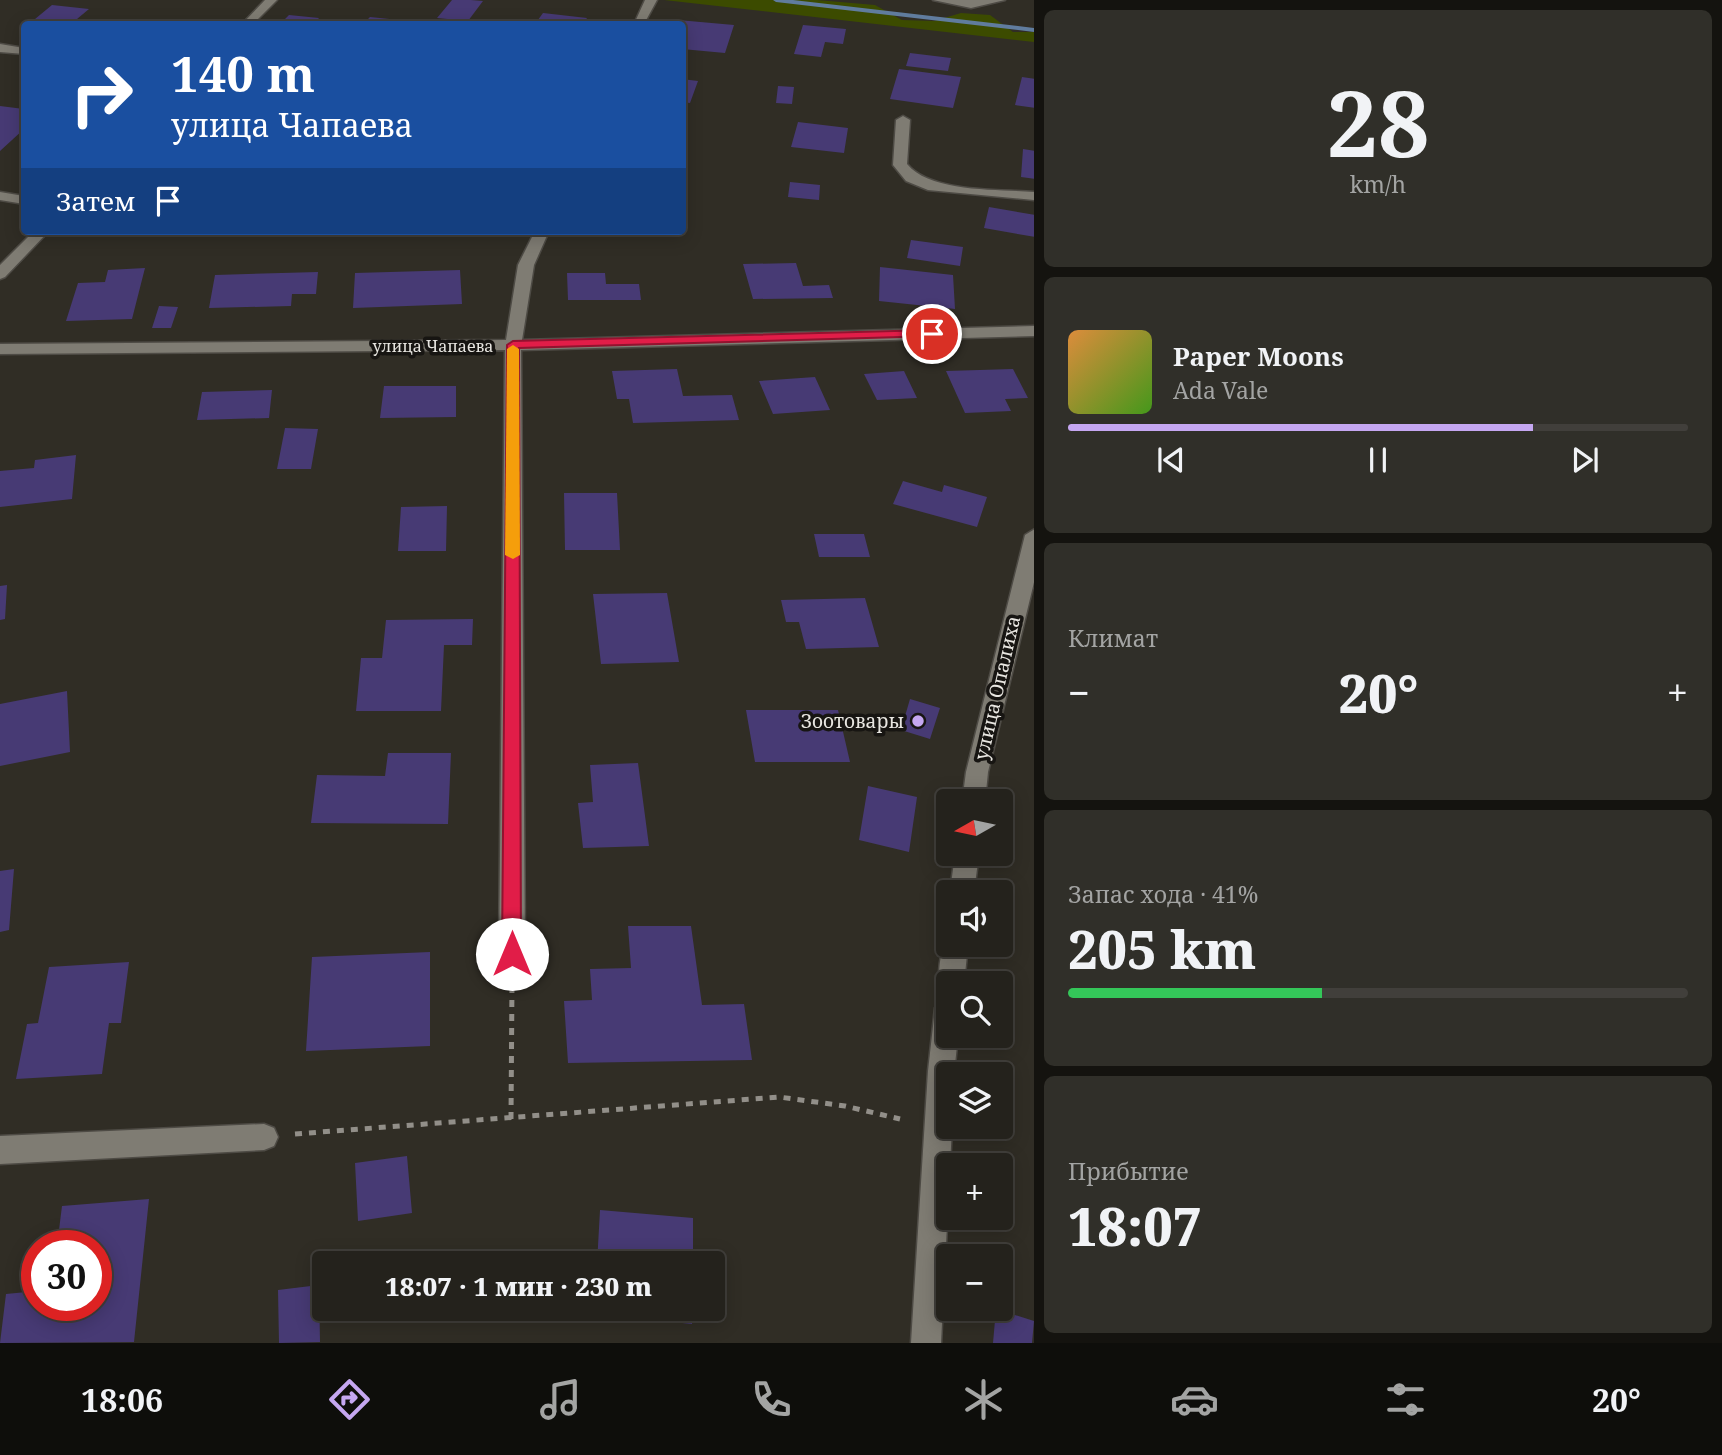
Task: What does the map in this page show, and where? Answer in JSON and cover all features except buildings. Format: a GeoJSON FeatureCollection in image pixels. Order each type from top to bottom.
{"type":"FeatureCollection","features":[{"type":"Feature","properties":{"kind":"street"},"geometry":{"type":"LineString","coordinates":[[250,21],[271,0]]}},
{"type":"Feature","properties":{"kind":"street"},"geometry":{"type":"LineString","coordinates":[[640,21],[651,0]]}},
{"type":"Feature","properties":{"kind":"street"},"geometry":{"type":"LineString","coordinates":[[939,0],[971,5],[999,0]]}},
{"type":"Feature","properties":{"kind":"street"},"geometry":{"type":"LineString","coordinates":[[0,48],[21,51]]}},
{"type":"Feature","properties":{"kind":"street"},"geometry":{"type":"LineString","coordinates":[[903,120],[900,165],[911,178],[933,187],[1034,196]]}},
{"type":"Feature","properties":{"kind":"street"},"geometry":{"type":"LineString","coordinates":[[0,196],[21,200]]}},
{"type":"Feature","properties":{"kind":"street"},"geometry":{"type":"LineString","coordinates":[[0,274],[38,235]]}},
{"type":"Feature","properties":{"kind":"street"},"geometry":{"type":"LineString","coordinates":[[512,954],[513,345],[526,265],[540,235]]}},
{"type":"Feature","properties":{"kind":"street","name":"улица Чапаева"},"geometry":{"type":"LineString","coordinates":[[0,349],[513,345],[1034,331]]}},
{"type":"Feature","properties":{"kind":"street","name":"улица Опалиха"},"geometry":{"type":"LineString","coordinates":[[975,789],[977,772],[1034,535]]}},
{"type":"Feature","properties":{"kind":"street"},"geometry":{"type":"LineString","coordinates":[[926,1343],[944,1048]]}},
{"type":"Feature","properties":{"kind":"street"},"geometry":{"type":"LineString","coordinates":[[0,1150],[264,1137]]}},
{"type":"Feature","properties":{"kind":"path"},"geometry":{"type":"LineString","coordinates":[[512,954],[512,1119]]}},
{"type":"Feature","properties":{"kind":"path"},"geometry":{"type":"LineString","coordinates":[[264,1137],[779,1097],[845,1106],[900,1119]]}},
{"type":"Feature","properties":{"kind":"green space"},"geometry":{"type":"Polygon","coordinates":[[[664,0],[817,0],[875,5],[902,20],[934,21],[961,13],[990,15],[1013,32],[1034,32],[1034,42],[664,0]]]}},
{"type":"Feature","properties":{"kind":"waterway"},"geometry":{"type":"LineString","coordinates":[[776,0],[1034,30]]}},
{"type":"Feature","properties":{"kind":"slow traffic"},"geometry":{"type":"LineString","coordinates":[[513,349],[513,555]]}},
{"type":"Feature","properties":{"kind":"place","name":"Зоотовары"},"geometry":{"type":"Point","coordinates":[918,721]}},
{"type":"Feature","properties":{"kind":"route"},"geometry":{"type":"LineString","coordinates":[[512,954],[513,345],[932,334]]}}]}
